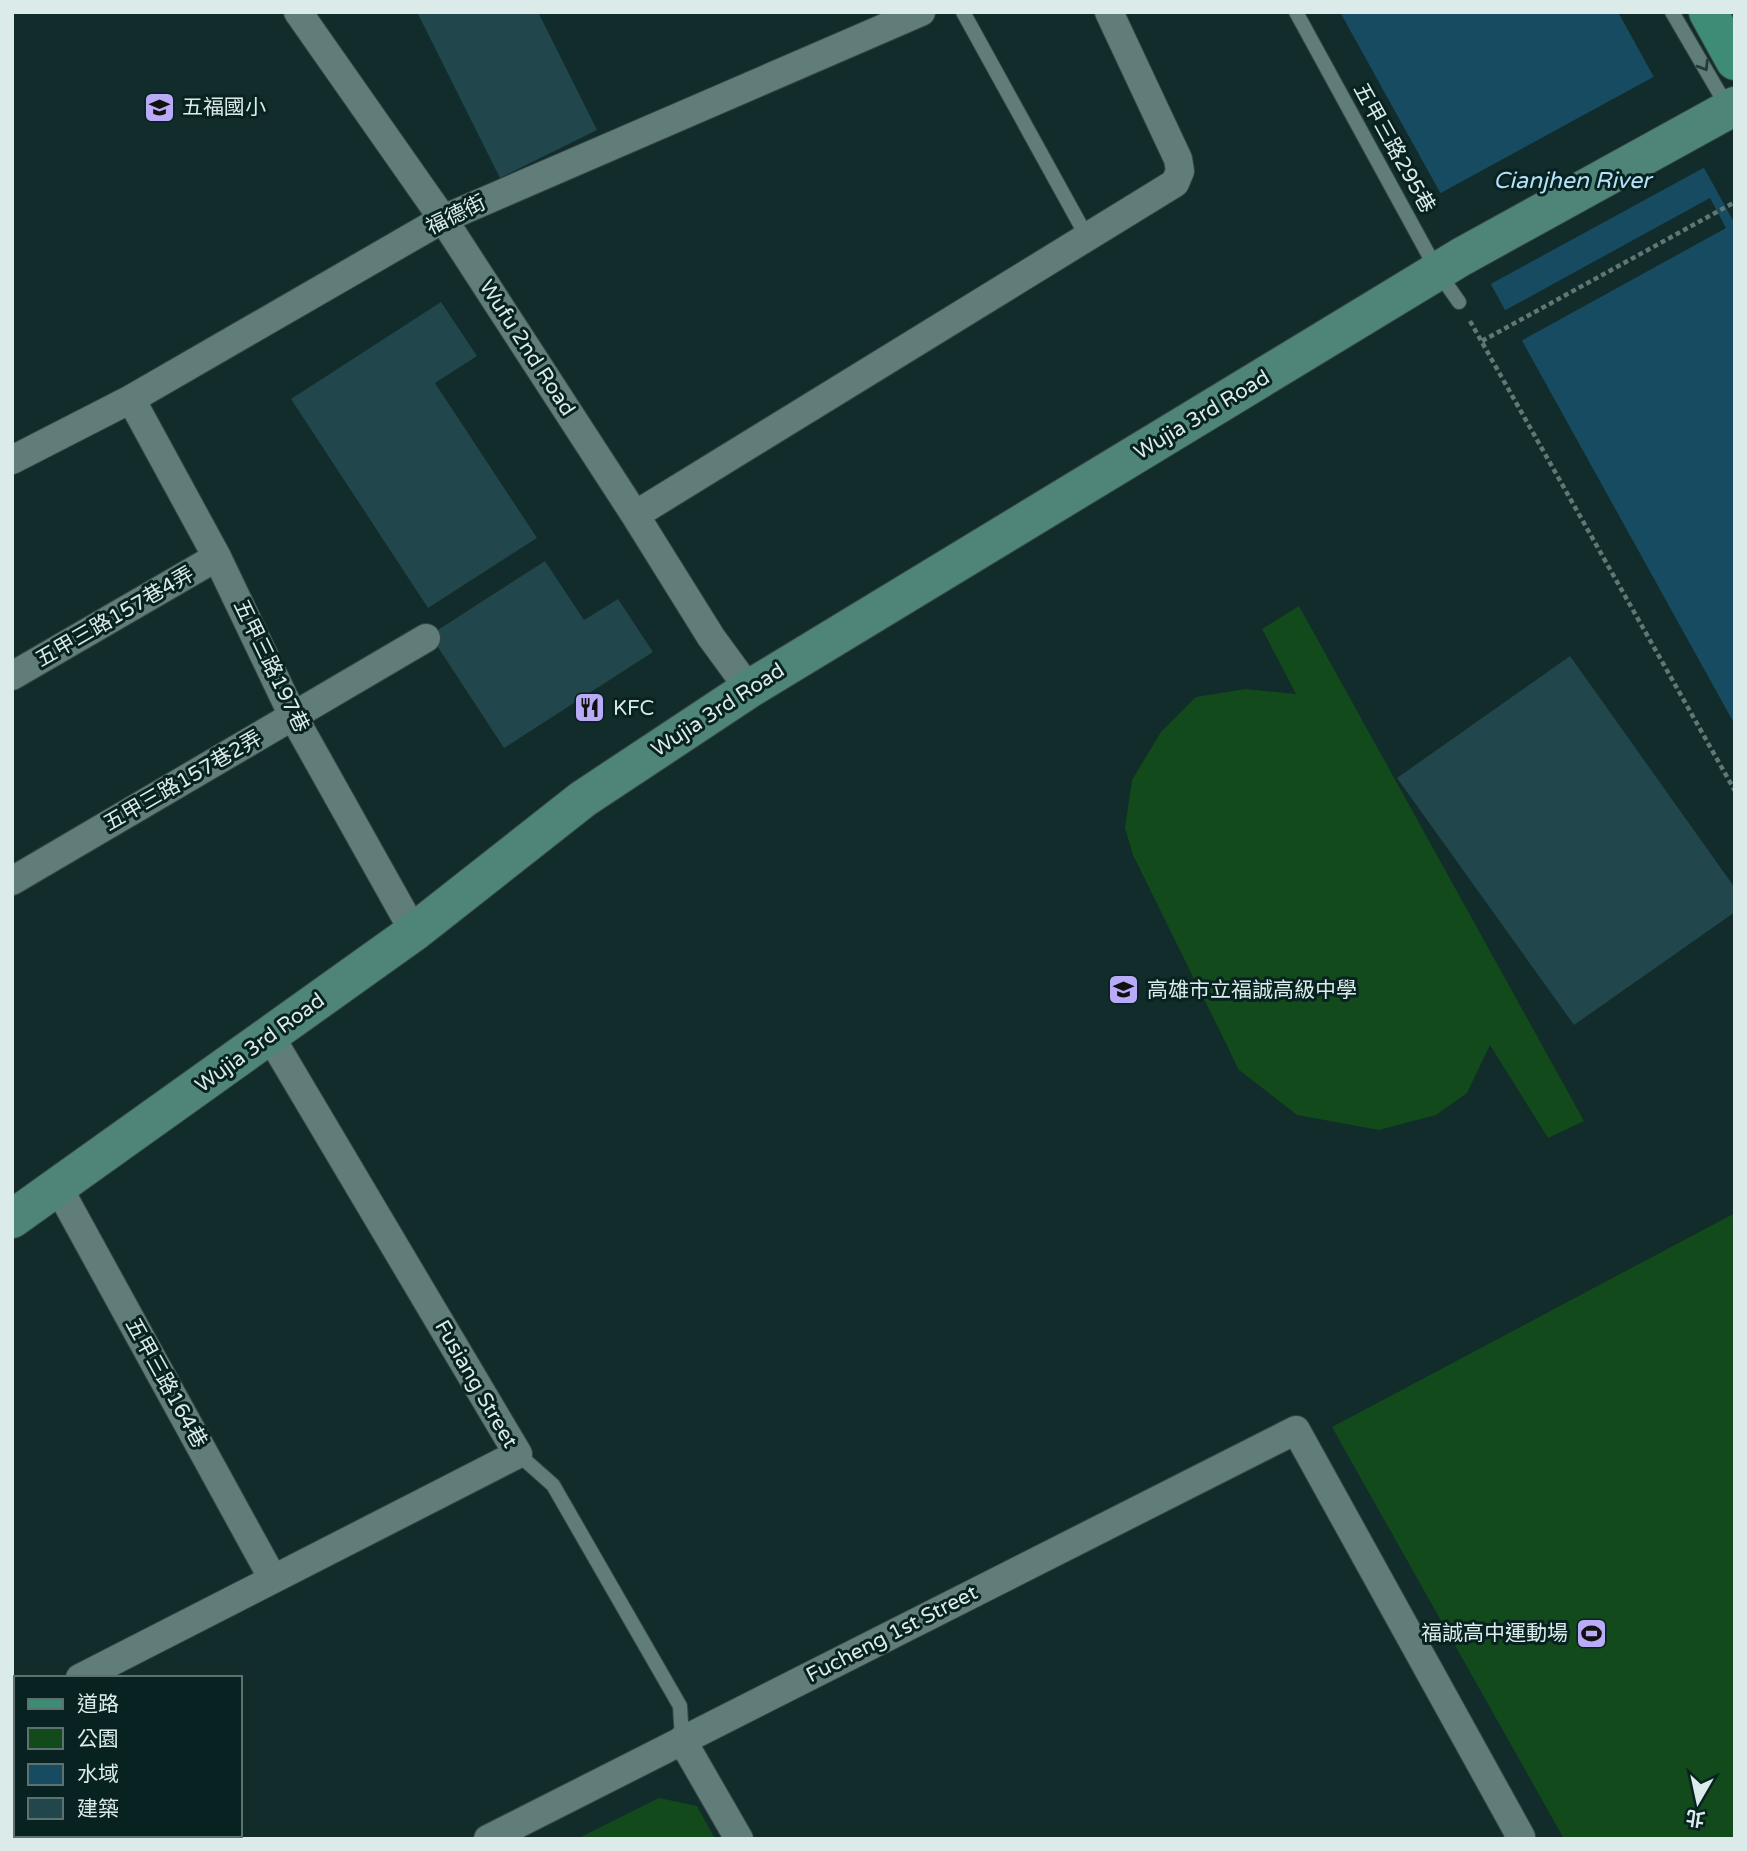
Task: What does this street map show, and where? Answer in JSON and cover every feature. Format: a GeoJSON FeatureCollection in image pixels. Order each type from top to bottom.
{"type":"FeatureCollection","features":[{"type":"Feature","properties":{"kind":"main road"},"geometry":{"type":"LineString","coordinates":[[1708,12],[1735,61]]}},
{"type":"Feature","properties":{"kind":"main road","name":"Wujia 3rd Road"},"geometry":{"type":"LineString","coordinates":[[12,1219],[414,932],[583,799],[749,688],[1453,277],[1694,129],[1733,111]]}},
{"type":"Feature","properties":{"kind":"street","name":"福德街"},"geometry":{"type":"LineString","coordinates":[[12,460],[131,399],[443,219],[921,12]]}},
{"type":"Feature","properties":{"kind":"street"},"geometry":{"type":"LineString","coordinates":[[635,515],[1175,183],[1180,171],[1178,159],[1109,12]]}},
{"type":"Feature","properties":{"kind":"street","name":"Wufu 2nd Road"},"geometry":{"type":"LineString","coordinates":[[302,13],[443,219],[711,637],[749,688]]}},
{"type":"Feature","properties":{"kind":"street","name":"五甲三路197巷"},"geometry":{"type":"LineString","coordinates":[[131,399],[217,558],[293,716],[414,932]]}},
{"type":"Feature","properties":{"kind":"street","name":"五甲三路157巷4弄"},"geometry":{"type":"LineString","coordinates":[[12,677],[217,558]]}},
{"type":"Feature","properties":{"kind":"street","name":"五甲三路157巷2弄"},"geometry":{"type":"LineString","coordinates":[[12,881],[426,638]]}},
{"type":"Feature","properties":{"kind":"street","name":"Fusiang Street"},"geometry":{"type":"LineString","coordinates":[[84,1676],[518,1454],[270,1036]]}},
{"type":"Feature","properties":{"kind":"street","name":"五甲三路164巷"},"geometry":{"type":"LineString","coordinates":[[58,1186],[273,1579]]}},
{"type":"Feature","properties":{"kind":"street","name":"Fucheng 1st Street"},"geometry":{"type":"LineString","coordinates":[[488,1839],[1296,1430],[1520,1838]]}},
{"type":"Feature","properties":{"kind":"street"},"geometry":{"type":"LineString","coordinates":[[682,1740],[739,1839]]}},
{"type":"Feature","properties":{"kind":"lane"},"geometry":{"type":"LineString","coordinates":[[963,12],[1087,237]]}},
{"type":"Feature","properties":{"kind":"lane","name":"五甲三路295巷"},"geometry":{"type":"LineString","coordinates":[[1296,12],[1453,277]]}},
{"type":"Feature","properties":{"kind":"lane"},"geometry":{"type":"LineString","coordinates":[[1672,12],[1733,111]]}},
{"type":"Feature","properties":{"kind":"lane"},"geometry":{"type":"LineString","coordinates":[[518,1454],[553,1485],[680,1706],[682,1740]]}},
{"type":"Feature","properties":{"kind":"path"},"geometry":{"type":"LineString","coordinates":[[1482,341],[1735,202]]}},
{"type":"Feature","properties":{"kind":"path"},"geometry":{"type":"LineString","coordinates":[[1453,277],[1482,341],[1735,791]]}},
{"type":"Feature","properties":{"kind":"green space"},"geometry":{"type":"Polygon","coordinates":[[[1299,606],[1584,1121],[1548,1138],[1490,1045],[1467,1093],[1436,1115],[1379,1130],[1297,1115],[1239,1070],[1133,855],[1125,828],[1132,780],[1161,732],[1196,697],[1245,689],[1296,694],[1262,629],[1299,606]]]}},
{"type":"Feature","properties":{"kind":"green space","name":"福誠高中運動場"},"geometry":{"type":"Polygon","coordinates":[[[1735,1213],[1735,1839],[1564,1839],[1332,1427],[1735,1213]]]}},
{"type":"Feature","properties":{"kind":"green space"},"geometry":{"type":"Polygon","coordinates":[[[659,1798],[697,1806],[715,1839],[577,1839],[659,1798]]]}},
{"type":"Feature","properties":{"kind":"water","name":"Cianjhen River"},"geometry":{"type":"Polygon","coordinates":[[[1340,12],[1618,12],[1735,224],[1735,725],[1340,12]]]}},
{"type":"Feature","properties":{"kind":"pier"},"geometry":{"type":"Polygon","coordinates":[[[1657,75],[1707,166],[1487,286],[1437,195],[1657,75]]]}},
{"type":"Feature","properties":{"kind":"pier"},"geometry":{"type":"Polygon","coordinates":[[[1710,198],[1726,228],[1519,342],[1502,312],[1710,198]]]}},
{"type":"Feature","properties":{"kind":"building"},"geometry":{"type":"Polygon","coordinates":[[[417,12],[538,12],[597,130],[500,178],[417,12]]]}},
{"type":"Feature","properties":{"kind":"building"},"geometry":{"type":"Polygon","coordinates":[[[441,302],[477,356],[435,383],[537,538],[428,608],[291,399],[441,302]]]}},
{"type":"Feature","properties":{"kind":"building"},"geometry":{"type":"Polygon","coordinates":[[[545,561],[584,620],[618,599],[653,652],[504,748],[430,635],[545,561]]]}},
{"type":"Feature","properties":{"kind":"building"},"geometry":{"type":"Polygon","coordinates":[[[1570,656],[1735,888],[1735,912],[1574,1025],[1397,778],[1570,656]]]}},
{"type":"Feature","properties":{"kind":"place","name":"五福國小"},"geometry":{"type":"Point","coordinates":[159,107]}},
{"type":"Feature","properties":{"kind":"place","name":"KFC"},"geometry":{"type":"Point","coordinates":[590,708]}},
{"type":"Feature","properties":{"kind":"place","name":"高雄市立福誠高級中學"},"geometry":{"type":"Point","coordinates":[1124,990]}},
{"type":"Feature","properties":{"kind":"place","name":"福誠高中運動場"},"geometry":{"type":"Point","coordinates":[1591,1633]}}]}
